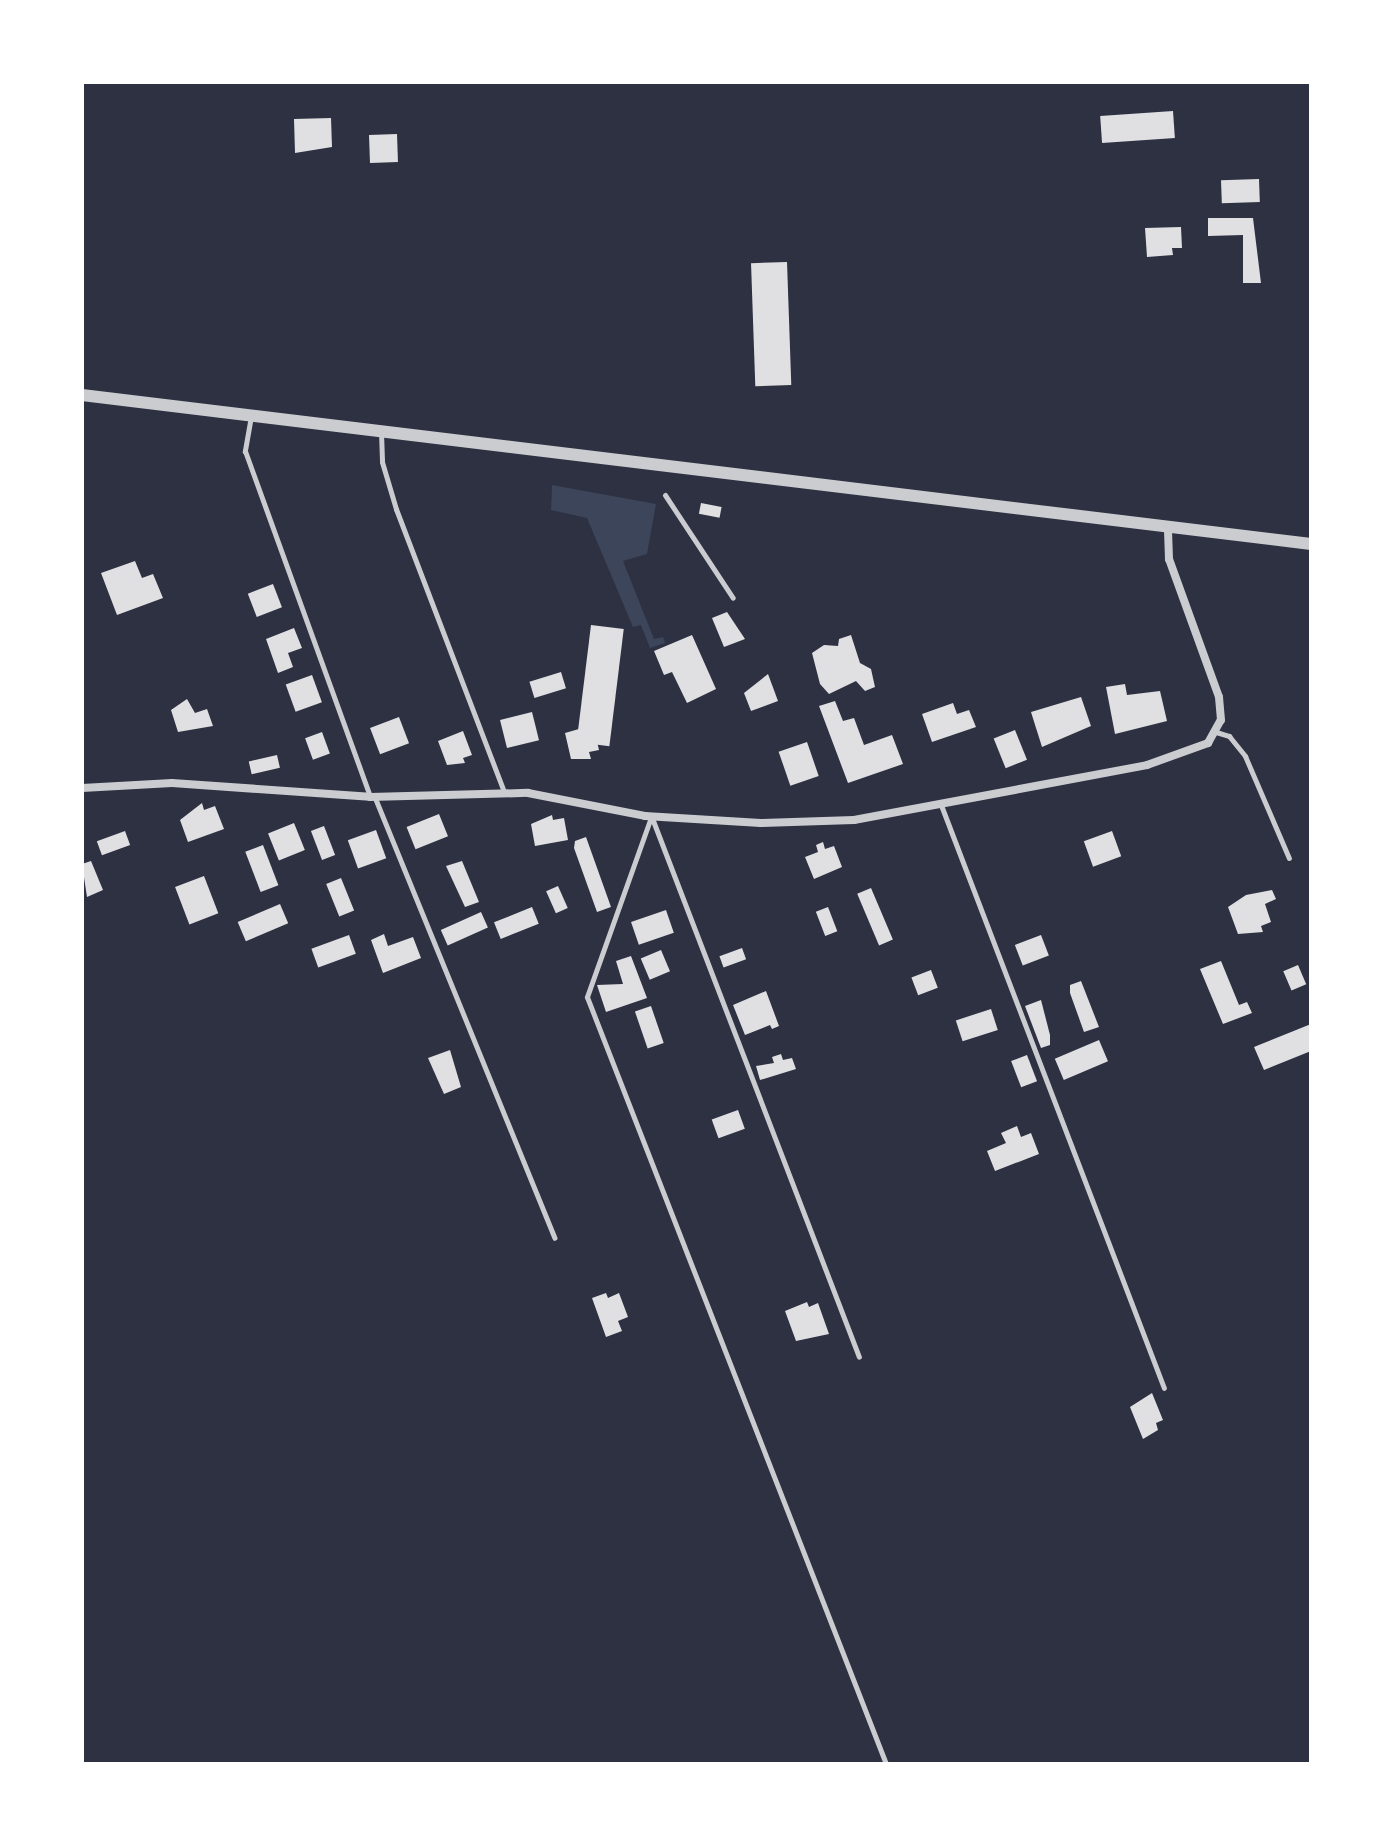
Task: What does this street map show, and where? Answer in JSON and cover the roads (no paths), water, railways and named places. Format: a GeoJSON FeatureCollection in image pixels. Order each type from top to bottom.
{"type":"FeatureCollection","features":[{"type":"Feature","properties":{"kind":"street"},"geometry":{"type":"LineString","coordinates":[[82,395],[1311,544]]}},
{"type":"Feature","properties":{"kind":"street"},"geometry":{"type":"LineString","coordinates":[[82,788],[172,783],[372,797],[528,793],[651,817],[761,823],[854,820],[1147,765],[1187,753],[1216,732],[1219,697],[1169,559],[1168,527]]}},
{"type":"Feature","properties":{"kind":"lane"},"geometry":{"type":"LineString","coordinates":[[251,415],[245,451],[372,797],[555,1238]]}},
{"type":"Feature","properties":{"kind":"lane"},"geometry":{"type":"LineString","coordinates":[[381,431],[382,462],[396,509],[505,794]]}},
{"type":"Feature","properties":{"kind":"lane"},"geometry":{"type":"LineString","coordinates":[[665,495],[733,598]]}},
{"type":"Feature","properties":{"kind":"lane"},"geometry":{"type":"LineString","coordinates":[[1216,732],[1229,736],[1245,756],[1289,858]]}},
{"type":"Feature","properties":{"kind":"lane"},"geometry":{"type":"LineString","coordinates":[[941,805],[1164,1388]]}},
{"type":"Feature","properties":{"kind":"lane"},"geometry":{"type":"LineString","coordinates":[[651,817],[859,1357]]}},
{"type":"Feature","properties":{"kind":"lane"},"geometry":{"type":"LineString","coordinates":[[651,817],[587,997],[886,1764]]}}]}
